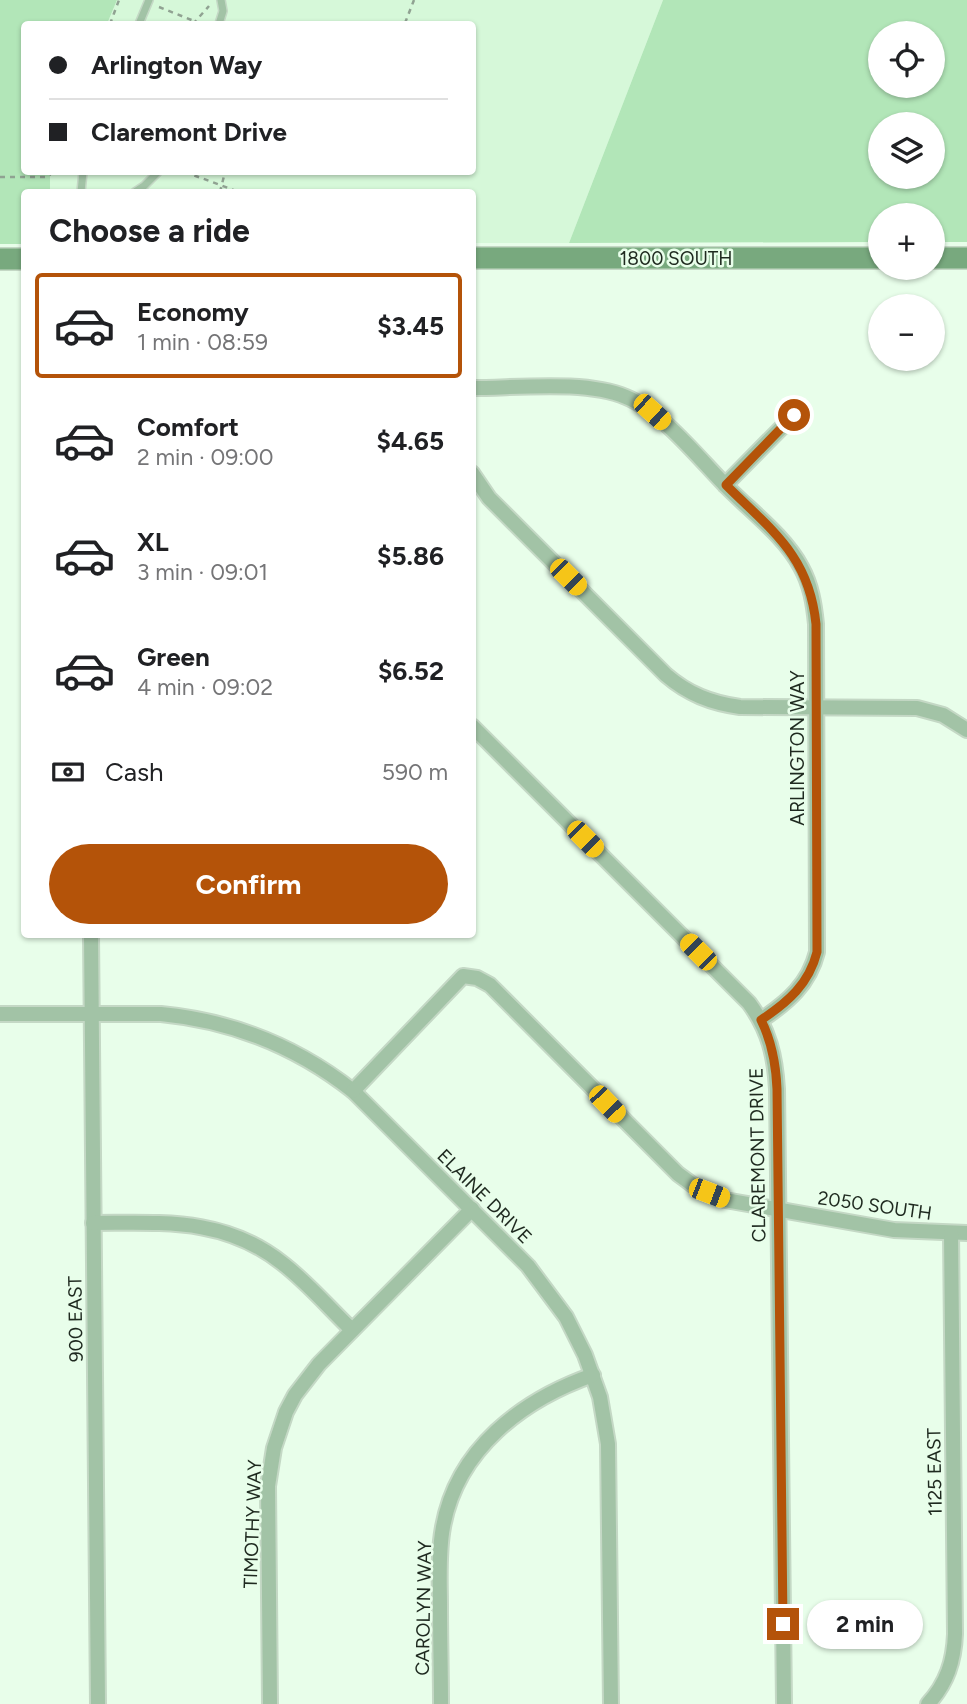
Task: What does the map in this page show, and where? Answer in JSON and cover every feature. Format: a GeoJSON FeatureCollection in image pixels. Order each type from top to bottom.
{"type":"FeatureCollection","features":[{"type":"Feature","properties":{"kind":"main road","name":"1800 SOUTH"},"geometry":{"type":"LineString","coordinates":[[476,258],[868,258]]}},
{"type":"Feature","properties":{"kind":"main road"},"geometry":{"type":"LineString","coordinates":[[945,258],[967,258]]}},
{"type":"Feature","properties":{"kind":"main road"},"geometry":{"type":"LineString","coordinates":[[0,259],[21,259]]}},
{"type":"Feature","properties":{"kind":"street","name":"ARLINGTON WAY"},"geometry":{"type":"LineString","coordinates":[[476,387],[598,389],[626,397],[652,412],[784,543],[807,580],[816,624],[817,952],[808,978],[788,1001],[761,1020]]}},
{"type":"Feature","properties":{"kind":"street"},"geometry":{"type":"LineString","coordinates":[[726,485],[794,415]]}},
{"type":"Feature","properties":{"kind":"street"},"geometry":{"type":"LineString","coordinates":[[476,479],[489,498],[676,684],[699,697],[726,705],[917,708],[943,715],[967,730]]}},
{"type":"Feature","properties":{"kind":"street","name":"CLAREMONT DRIVE"},"geometry":{"type":"LineString","coordinates":[[476,730],[735,989],[761,1020],[769,1035],[776,1071],[784,1704]]}},
{"type":"Feature","properties":{"kind":"street","name":"900 EAST"},"geometry":{"type":"LineString","coordinates":[[90,938],[98,1704]]}},
{"type":"Feature","properties":{"kind":"street","name":"2050 SOUTH"},"geometry":{"type":"LineString","coordinates":[[353,1091],[463,976],[471,976],[490,985],[678,1174],[693,1185],[726,1200],[778,1210],[894,1230],[967,1233]]}},
{"type":"Feature","properties":{"kind":"street","name":"ELAINE DRIVE"},"geometry":{"type":"LineString","coordinates":[[0,1014],[161,1014],[210,1020],[285,1046],[332,1074],[353,1091],[528,1266],[555,1299],[576,1335],[593,1375],[605,1420],[608,1444],[611,1704]]}},
{"type":"Feature","properties":{"kind":"street","name":"TIMOTHY WAY"},"geometry":{"type":"LineString","coordinates":[[270,1704],[268,1486],[274,1448],[286,1412],[318,1364],[472,1209]]}},
{"type":"Feature","properties":{"kind":"street"},"geometry":{"type":"LineString","coordinates":[[93,1223],[197,1225],[243,1238],[284,1264],[352,1330]]}},
{"type":"Feature","properties":{"kind":"street","name":"1125 EAST"},"geometry":{"type":"LineString","coordinates":[[928,1704],[945,1681],[951,1665],[955,1634],[951,1233]]}},
{"type":"Feature","properties":{"kind":"street","name":"CAROLYN WAY"},"geometry":{"type":"LineString","coordinates":[[441,1704],[440,1546],[449,1504],[457,1483],[468,1463],[500,1426],[563,1385],[593,1375]]}},
{"type":"Feature","properties":{"kind":"lane"},"geometry":{"type":"LineString","coordinates":[[140,21],[149,0]]}},
{"type":"Feature","properties":{"kind":"lane"},"geometry":{"type":"LineString","coordinates":[[220,21],[223,11],[221,0]]}},
{"type":"Feature","properties":{"kind":"lane"},"geometry":{"type":"LineString","coordinates":[[140,189],[155,175]]}},
{"type":"Feature","properties":{"kind":"path"},"geometry":{"type":"LineString","coordinates":[[111,21],[119,0]]}},
{"type":"Feature","properties":{"kind":"path"},"geometry":{"type":"LineString","coordinates":[[406,21],[414,0]]}},
{"type":"Feature","properties":{"kind":"path"},"geometry":{"type":"LineString","coordinates":[[194,21],[209,6]]}},
{"type":"Feature","properties":{"kind":"path"},"geometry":{"type":"LineString","coordinates":[[159,7],[191,21]]}},
{"type":"Feature","properties":{"kind":"path"},"geometry":{"type":"LineString","coordinates":[[0,177],[51,175]]}},
{"type":"Feature","properties":{"kind":"path"},"geometry":{"type":"LineString","coordinates":[[194,175],[231,189]]}},
{"type":"Feature","properties":{"kind":"path"},"geometry":{"type":"LineString","coordinates":[[220,189],[224,176]]}},
{"type":"Feature","properties":{"kind":"shaded area"},"geometry":{"type":"Polygon","coordinates":[[[0,0],[117,0],[108,21],[21,21],[21,175],[50,175],[50,189],[21,189],[21,244],[0,244],[0,0]]]}},
{"type":"Feature","properties":{"kind":"shaded area"},"geometry":{"type":"Polygon","coordinates":[[[117,0],[663,0],[569,243],[476,243],[476,189],[50,189],[50,175],[476,175],[476,21],[108,21],[117,0]]]}},
{"type":"Feature","properties":{"kind":"shaded area"},"geometry":{"type":"Polygon","coordinates":[[[663,0],[967,0],[967,242],[945,242],[945,203],[868,203],[868,242],[569,243],[663,0]]]}},
{"type":"Feature","properties":{"kind":"route"},"geometry":{"type":"LineString","coordinates":[[783,1624],[777,1089],[769,1035],[761,1020],[788,1001],[808,978],[817,952],[816,624],[807,580],[793,554],[726,485],[794,415]]}}]}
